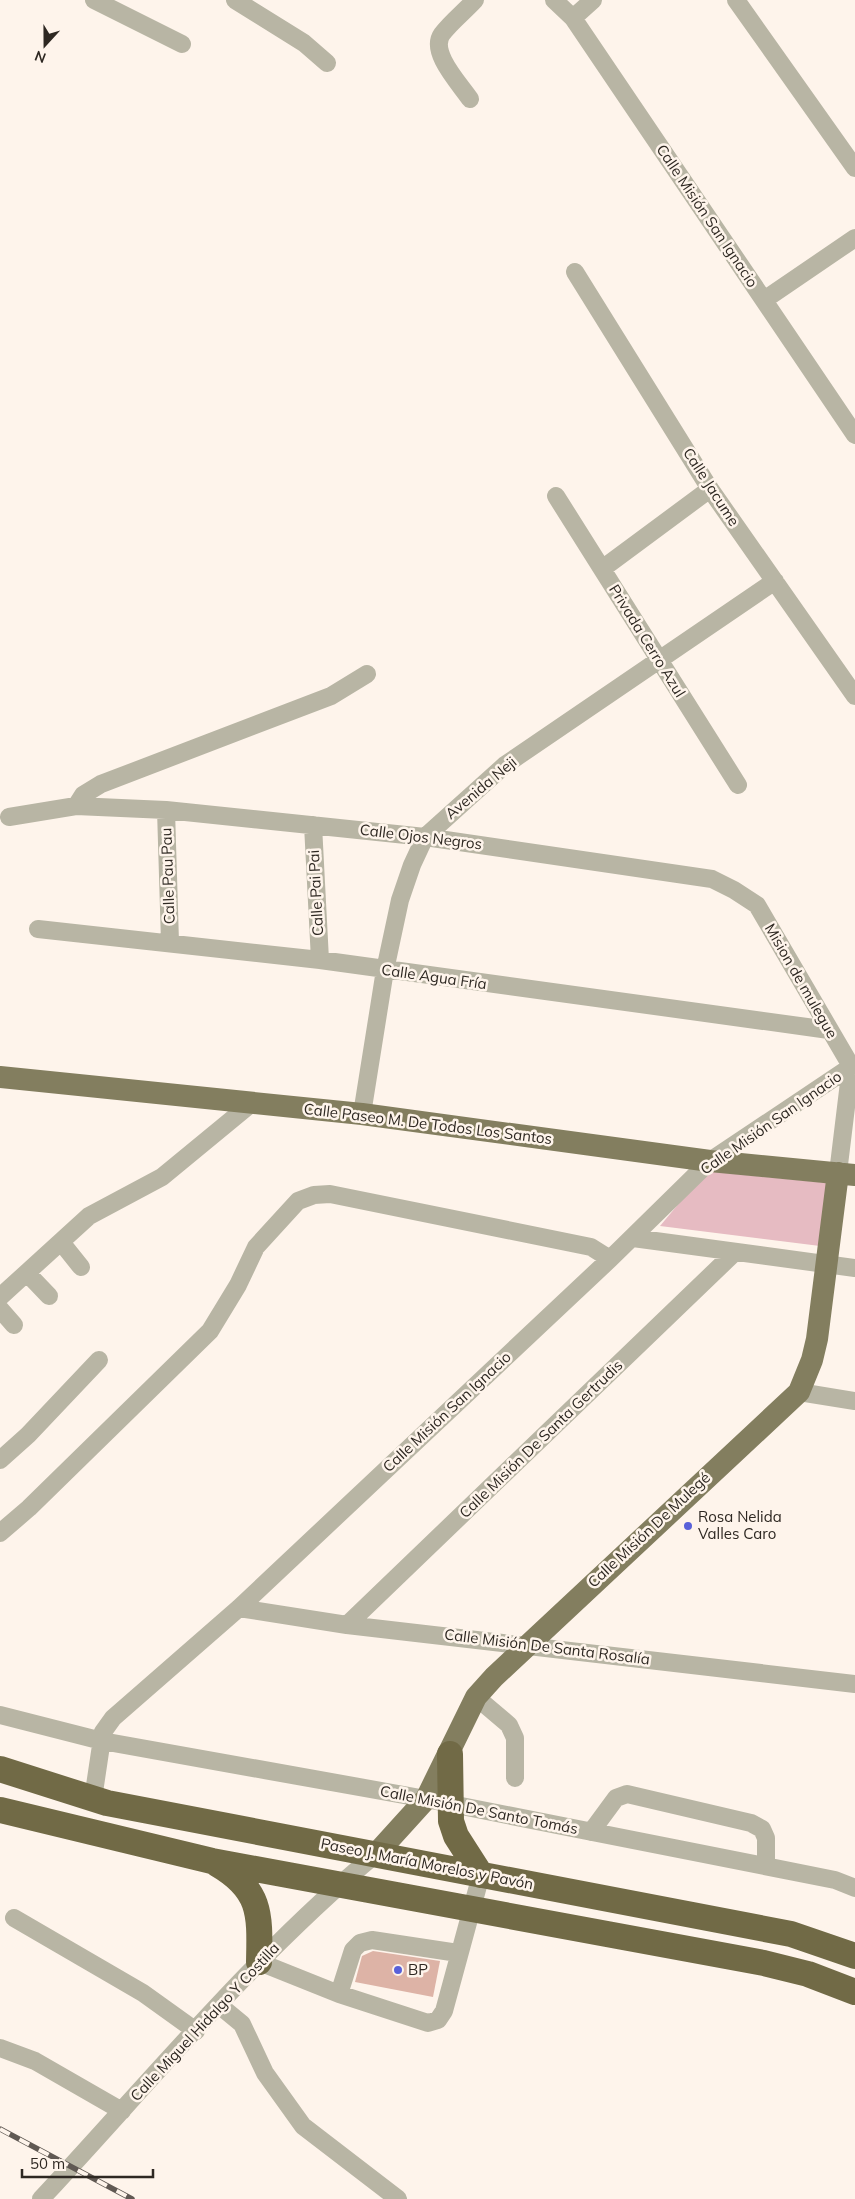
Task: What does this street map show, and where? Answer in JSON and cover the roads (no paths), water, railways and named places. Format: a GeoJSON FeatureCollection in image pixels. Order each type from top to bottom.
{"type":"FeatureCollection","features":[{"type":"Feature","properties":{"kind":"highway"},"geometry":{"type":"LineString","coordinates":[[450,1754],[438,1802],[451,1821],[456,1836],[481,1876]]}},
{"type":"Feature","properties":{"kind":"highway","name":"Paseo J. María Morelos y Pavón"},"geometry":{"type":"LineString","coordinates":[[0,1769],[93,1799],[152,1813],[377,1853],[481,1876],[657,1907],[791,1934],[855,1956]]}},
{"type":"Feature","properties":{"kind":"highway"},"geometry":{"type":"LineString","coordinates":[[0,1810],[212,1861],[764,1963],[808,1974],[855,1992]]}},
{"type":"Feature","properties":{"kind":"highway"},"geometry":{"type":"LineString","coordinates":[[212,1861],[232,1873],[245,1884],[253,1898],[258,1913],[259,1962]]}},
{"type":"Feature","properties":{"kind":"main road","name":"Calle Paseo M. De Todos Los Santos"},"geometry":{"type":"LineString","coordinates":[[0,1077],[362,1114],[710,1161],[847,1174]]}},
{"type":"Feature","properties":{"kind":"main road","name":"Calle Misión De Mulegé"},"geometry":{"type":"LineString","coordinates":[[450,1754],[476,1697],[526,1644],[799,1392],[812,1360],[817,1339],[826,1265],[847,1174]]}},
{"type":"Feature","properties":{"kind":"main road"},"geometry":{"type":"LineString","coordinates":[[377,1853],[438,1802]]}},
{"type":"Feature","properties":{"kind":"street"},"geometry":{"type":"LineString","coordinates":[[94,0],[182,44]]}},
{"type":"Feature","properties":{"kind":"street"},"geometry":{"type":"LineString","coordinates":[[236,0],[304,43],[328,63]]}},
{"type":"Feature","properties":{"kind":"street"},"geometry":{"type":"LineString","coordinates":[[470,99],[440,56],[438,43],[441,34],[476,0]]}},
{"type":"Feature","properties":{"kind":"street","name":"Calle Misión San Ignacio"},"geometry":{"type":"LineString","coordinates":[[554,0],[573,18],[855,435]]}},
{"type":"Feature","properties":{"kind":"street"},"geometry":{"type":"LineString","coordinates":[[573,18],[593,0]]}},
{"type":"Feature","properties":{"kind":"street"},"geometry":{"type":"LineString","coordinates":[[736,0],[855,168]]}},
{"type":"Feature","properties":{"kind":"street"},"geometry":{"type":"LineString","coordinates":[[764,300],[855,238]]}},
{"type":"Feature","properties":{"kind":"street","name":"Calle Jacume"},"geometry":{"type":"LineString","coordinates":[[575,272],[710,489],[855,696]]}},
{"type":"Feature","properties":{"kind":"street"},"geometry":{"type":"LineString","coordinates":[[602,569],[710,489]]}},
{"type":"Feature","properties":{"kind":"street","name":"Privada Cerro Azul"},"geometry":{"type":"LineString","coordinates":[[556,496],[738,784]]}},
{"type":"Feature","properties":{"kind":"street","name":"Avenida Neji"},"geometry":{"type":"LineString","coordinates":[[362,1114],[386,970],[400,900],[412,865],[425,837],[505,765],[775,581]]}},
{"type":"Feature","properties":{"kind":"street"},"geometry":{"type":"LineString","coordinates":[[76,806],[83,795],[101,784],[331,696],[367,674]]}},
{"type":"Feature","properties":{"kind":"street","name":"Calle Ojos Negros"},"geometry":{"type":"LineString","coordinates":[[9,817],[76,806],[166,810],[425,837],[712,879],[757,905]]}},
{"type":"Feature","properties":{"kind":"street","name":"Calle Pau Pau"},"geometry":{"type":"LineString","coordinates":[[166,810],[170,942]]}},
{"type":"Feature","properties":{"kind":"street","name":"Calle Pai Pai"},"geometry":{"type":"LineString","coordinates":[[313,825],[320,960]]}},
{"type":"Feature","properties":{"kind":"street","name":"Mision de mulegue"},"geometry":{"type":"LineString","coordinates":[[757,905],[829,1030],[853,1065]]}},
{"type":"Feature","properties":{"kind":"street","name":"Calle Agua Fría"},"geometry":{"type":"LineString","coordinates":[[38,928],[320,960],[829,1030]]}},
{"type":"Feature","properties":{"kind":"street"},"geometry":{"type":"LineString","coordinates":[[847,1174],[853,1065]]}},
{"type":"Feature","properties":{"kind":"street","name":"Calle Misión San Ignacio"},"geometry":{"type":"LineString","coordinates":[[93,1799],[103,1732],[113,1718],[239,1608],[610,1259],[710,1161],[853,1065]]}},
{"type":"Feature","properties":{"kind":"street"},"geometry":{"type":"LineString","coordinates":[[0,1297],[89,1216],[162,1177],[252,1103]]}},
{"type":"Feature","properties":{"kind":"street"},"geometry":{"type":"LineString","coordinates":[[0,1533],[29,1508],[210,1331],[238,1285],[256,1247],[298,1201],[314,1195],[330,1194],[591,1247],[610,1259]]}},
{"type":"Feature","properties":{"kind":"street"},"geometry":{"type":"LineString","coordinates":[[632,1238],[855,1268]]}},
{"type":"Feature","properties":{"kind":"street"},"geometry":{"type":"LineString","coordinates":[[60,1242],[80,1266]]}},
{"type":"Feature","properties":{"kind":"street","name":"Calle Misión De Santa Gertrudis"},"geometry":{"type":"LineString","coordinates":[[348,1624],[734,1253]]}},
{"type":"Feature","properties":{"kind":"street"},"geometry":{"type":"LineString","coordinates":[[27,1272],[50,1296]]}},
{"type":"Feature","properties":{"kind":"street"},"geometry":{"type":"LineString","coordinates":[[0,1309],[14,1325]]}},
{"type":"Feature","properties":{"kind":"street"},"geometry":{"type":"LineString","coordinates":[[0,1460],[28,1435],[99,1360]]}},
{"type":"Feature","properties":{"kind":"street"},"geometry":{"type":"LineString","coordinates":[[799,1392],[855,1402]]}},
{"type":"Feature","properties":{"kind":"street","name":"Calle Misión De Santa Rosalía"},"geometry":{"type":"LineString","coordinates":[[239,1608],[348,1624],[855,1684]]}},
{"type":"Feature","properties":{"kind":"street"},"geometry":{"type":"LineString","coordinates":[[476,1697],[509,1725],[515,1738],[515,1778]]}},
{"type":"Feature","properties":{"kind":"street","name":"Calle Misión De Santo Tomás"},"geometry":{"type":"LineString","coordinates":[[0,1715],[102,1741],[438,1802],[766,1866],[835,1880],[855,1888]]}},
{"type":"Feature","properties":{"kind":"street"},"geometry":{"type":"LineString","coordinates":[[591,1832],[616,1798],[627,1794],[751,1823],[762,1829],[766,1838],[766,1866]]}},
{"type":"Feature","properties":{"kind":"street","name":"Calle Miguel Hidalgo Y Costilla"},"geometry":{"type":"LineString","coordinates":[[41,2199],[259,1962],[339,1885],[377,1853]]}},
{"type":"Feature","properties":{"kind":"street"},"geometry":{"type":"LineString","coordinates":[[259,1962],[339,1994],[428,2023],[438,2020],[444,2011],[458,1953],[481,1876]]}},
{"type":"Feature","properties":{"kind":"street"},"geometry":{"type":"LineString","coordinates":[[14,1918],[142,1993],[196,2031]]}},
{"type":"Feature","properties":{"kind":"street"},"geometry":{"type":"LineString","coordinates":[[339,1994],[353,1950],[360,1943],[372,1940],[458,1953]]}},
{"type":"Feature","properties":{"kind":"street"},"geometry":{"type":"LineString","coordinates":[[219,2006],[242,2024],[265,2073],[303,2126],[398,2199]]}},
{"type":"Feature","properties":{"kind":"street"},"geometry":{"type":"LineString","coordinates":[[0,2048],[35,2061],[122,2111]]}},
{"type":"Feature","properties":{"kind":"railway"},"geometry":{"type":"LineString","coordinates":[[0,2129],[132,2199]]}},
{"type":"Feature","properties":{"kind":"place","name":"Rosa Nelida Valles Caro"},"geometry":{"type":"Point","coordinates":[688,1526]}},
{"type":"Feature","properties":{"kind":"place","name":"BP"},"geometry":{"type":"Point","coordinates":[398,1970]}}]}
